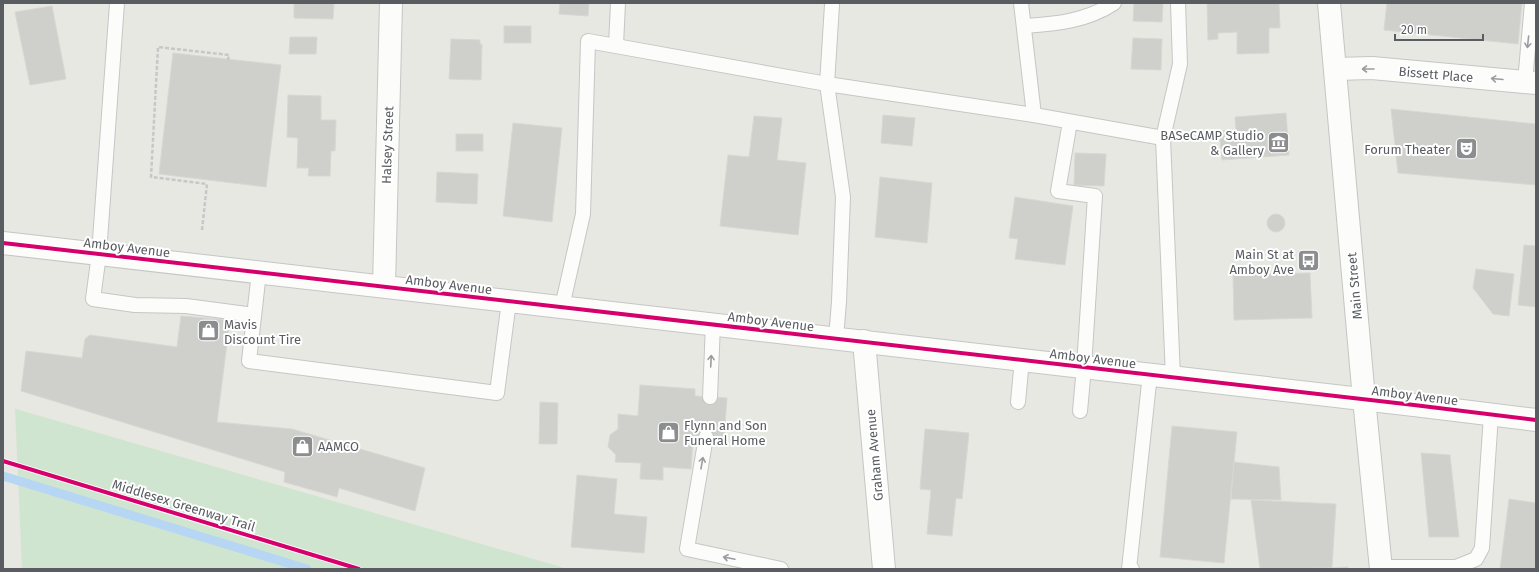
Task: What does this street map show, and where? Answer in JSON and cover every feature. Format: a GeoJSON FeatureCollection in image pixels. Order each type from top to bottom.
{"type":"FeatureCollection","features":[{"type":"Feature","properties":{"kind":"street","name":"Halsey Street"},"geometry":{"type":"LineString","coordinates":[[384,286],[391,3]]}},
{"type":"Feature","properties":{"kind":"street","name":"Main Street"},"geometry":{"type":"LineString","coordinates":[[1329,3],[1364,399],[1381,568]]}},
{"type":"Feature","properties":{"kind":"street","name":"Bissett Place"},"geometry":{"type":"LineString","coordinates":[[1335,69],[1372,68],[1530,83]]}},
{"type":"Feature","properties":{"kind":"street","name":"Amboy Avenue"},"geometry":{"type":"LineString","coordinates":[[3,243],[1022,359],[1536,420]]}},
{"type":"Feature","properties":{"kind":"street","name":"Graham Avenue"},"geometry":{"type":"LineString","coordinates":[[864,341],[884,569]]}},
{"type":"Feature","properties":{"kind":"lane"},"geometry":{"type":"LineString","coordinates":[[117,3],[99,254],[93,300],[135,305],[186,306],[254,315]]}},
{"type":"Feature","properties":{"kind":"lane"},"geometry":{"type":"LineString","coordinates":[[616,45],[618,3]]}},
{"type":"Feature","properties":{"kind":"lane"},"geometry":{"type":"LineString","coordinates":[[1022,3],[1034,115]]}},
{"type":"Feature","properties":{"kind":"lane"},"geometry":{"type":"LineString","coordinates":[[1025,26],[1067,22],[1090,16],[1114,3]]}},
{"type":"Feature","properties":{"kind":"lane"},"geometry":{"type":"LineString","coordinates":[[1173,377],[1163,138],[1180,64],[1178,3]]}},
{"type":"Feature","properties":{"kind":"lane"},"geometry":{"type":"LineString","coordinates":[[1530,83],[1532,3]]}},
{"type":"Feature","properties":{"kind":"lane"},"geometry":{"type":"LineString","coordinates":[[830,4],[827,84],[843,197],[839,302],[836,338]]}},
{"type":"Feature","properties":{"kind":"lane"},"geometry":{"type":"LineString","coordinates":[[562,307],[583,214],[588,41],[827,84],[1034,115],[1163,138]]}},
{"type":"Feature","properties":{"kind":"lane"},"geometry":{"type":"LineString","coordinates":[[1070,122],[1058,191],[1095,196],[1080,411]]}},
{"type":"Feature","properties":{"kind":"lane"},"geometry":{"type":"LineString","coordinates":[[259,272],[249,361],[497,393],[508,301]]}},
{"type":"Feature","properties":{"kind":"lane"},"geometry":{"type":"LineString","coordinates":[[710,397],[713,324]]}},
{"type":"Feature","properties":{"kind":"lane"},"geometry":{"type":"LineString","coordinates":[[1018,402],[1022,359]]}},
{"type":"Feature","properties":{"kind":"lane"},"geometry":{"type":"LineString","coordinates":[[1132,569],[1128,569],[1150,374]]}},
{"type":"Feature","properties":{"kind":"lane"},"geometry":{"type":"LineString","coordinates":[[1381,568],[1456,567],[1476,559],[1482,548],[1491,415]]}},
{"type":"Feature","properties":{"kind":"lane"},"geometry":{"type":"LineString","coordinates":[[706,437],[687,549],[781,569]]}},
{"type":"Feature","properties":{"kind":"path"},"geometry":{"type":"LineString","coordinates":[[202,230],[207,184],[151,177],[158,47],[229,55],[228,60]]}},
{"type":"Feature","properties":{"kind":"green space"},"geometry":{"type":"Polygon","coordinates":[[[16,409],[568,569],[22,569],[16,409]]]}},
{"type":"Feature","properties":{"kind":"building"},"geometry":{"type":"Polygon","coordinates":[[[294,3],[334,3],[333,19],[294,18],[294,3]]]}},
{"type":"Feature","properties":{"kind":"building"},"geometry":{"type":"Polygon","coordinates":[[[560,3],[589,3],[588,16],[559,14],[560,3]]]}},
{"type":"Feature","properties":{"kind":"building"},"geometry":{"type":"Polygon","coordinates":[[[1134,3],[1163,3],[1162,22],[1133,21],[1134,3]]]}},
{"type":"Feature","properties":{"kind":"building"},"geometry":{"type":"Polygon","coordinates":[[[1207,3],[1279,3],[1280,28],[1269,28],[1269,53],[1237,54],[1237,32],[1218,33],[1218,39],[1208,40],[1207,3]]]}},
{"type":"Feature","properties":{"kind":"building"},"geometry":{"type":"Polygon","coordinates":[[[1387,3],[1522,3],[1518,44],[1384,30],[1387,3]]]}},
{"type":"Feature","properties":{"kind":"building"},"geometry":{"type":"Polygon","coordinates":[[[52,6],[66,79],[30,85],[15,12],[52,6]]]}},
{"type":"Feature","properties":{"kind":"building"},"geometry":{"type":"Polygon","coordinates":[[[504,26],[531,26],[531,43],[504,43],[504,26]]]}},
{"type":"Feature","properties":{"kind":"building"},"geometry":{"type":"Polygon","coordinates":[[[290,37],[317,37],[316,54],[289,54],[290,37]]]}},
{"type":"Feature","properties":{"kind":"building"},"geometry":{"type":"Polygon","coordinates":[[[1133,38],[1162,39],[1161,70],[1131,69],[1133,38]]]}},
{"type":"Feature","properties":{"kind":"building"},"geometry":{"type":"Polygon","coordinates":[[[451,39],[480,40],[480,44],[482,44],[481,80],[449,79],[451,39]]]}},
{"type":"Feature","properties":{"kind":"building"},"geometry":{"type":"Polygon","coordinates":[[[173,53],[281,65],[266,187],[159,174],[173,53]]]}},
{"type":"Feature","properties":{"kind":"building"},"geometry":{"type":"Polygon","coordinates":[[[288,95],[321,96],[321,120],[336,120],[335,151],[331,151],[330,176],[308,176],[309,168],[297,168],[298,138],[287,137],[288,95]]]}},
{"type":"Feature","properties":{"kind":"building","name":"Forum Theater"},"geometry":{"type":"Polygon","coordinates":[[[1391,109],[1536,124],[1536,185],[1398,173],[1391,109]]]}},
{"type":"Feature","properties":{"kind":"building"},"geometry":{"type":"Polygon","coordinates":[[[1286,113],[1289,155],[1222,160],[1219,131],[1236,130],[1235,117],[1286,113]]]}},
{"type":"Feature","properties":{"kind":"building"},"geometry":{"type":"Polygon","coordinates":[[[883,115],[915,118],[912,146],[881,143],[883,115]]]}},
{"type":"Feature","properties":{"kind":"building"},"geometry":{"type":"Polygon","coordinates":[[[754,116],[782,118],[777,160],[806,163],[798,235],[720,226],[728,155],[749,157],[754,116]]]}},
{"type":"Feature","properties":{"kind":"building"},"geometry":{"type":"Polygon","coordinates":[[[513,123],[562,128],[552,222],[503,216],[513,123]]]}},
{"type":"Feature","properties":{"kind":"building"},"geometry":{"type":"Polygon","coordinates":[[[456,134],[483,134],[483,151],[456,151],[456,134]]]}},
{"type":"Feature","properties":{"kind":"building"},"geometry":{"type":"Polygon","coordinates":[[[1075,153],[1106,154],[1104,186],[1074,185],[1075,153]]]}},
{"type":"Feature","properties":{"kind":"building"},"geometry":{"type":"Polygon","coordinates":[[[437,172],[478,174],[477,204],[436,202],[437,172]]]}},
{"type":"Feature","properties":{"kind":"building"},"geometry":{"type":"Polygon","coordinates":[[[880,177],[932,183],[927,243],[875,237],[880,177]]]}},
{"type":"Feature","properties":{"kind":"building"},"geometry":{"type":"Polygon","coordinates":[[[1015,197],[1073,206],[1065,265],[1015,259],[1018,239],[1009,238],[1015,197]]]}},
{"type":"Feature","properties":{"kind":"building"},"geometry":{"type":"Polygon","coordinates":[[[1276,214],[1280,215],[1284,219],[1284,227],[1280,231],[1276,232],[1272,231],[1268,227],[1267,223],[1268,219],[1272,215],[1276,214]]]}},
{"type":"Feature","properties":{"kind":"building"},"geometry":{"type":"Polygon","coordinates":[[[1524,245],[1536,246],[1536,307],[1518,305],[1524,245]]]}},
{"type":"Feature","properties":{"kind":"building"},"geometry":{"type":"Polygon","coordinates":[[[1476,269],[1514,274],[1509,316],[1493,314],[1473,288],[1476,269]]]}},
{"type":"Feature","properties":{"kind":"building"},"geometry":{"type":"Polygon","coordinates":[[[1310,273],[1312,318],[1234,320],[1233,275],[1310,273]]]}},
{"type":"Feature","properties":{"kind":"building"},"geometry":{"type":"Polygon","coordinates":[[[181,316],[230,320],[217,422],[292,429],[425,468],[415,511],[339,488],[337,497],[284,482],[285,472],[21,391],[26,351],[82,358],[85,339],[90,335],[177,347],[181,316]]]}},
{"type":"Feature","properties":{"kind":"building","name":"Flynn and Son Funeral Home"},"geometry":{"type":"Polygon","coordinates":[[[640,385],[695,389],[695,396],[727,398],[724,438],[693,436],[691,469],[663,467],[663,480],[640,479],[641,463],[615,462],[616,455],[608,447],[610,435],[618,429],[618,414],[638,416],[640,385]]]}},
{"type":"Feature","properties":{"kind":"building"},"geometry":{"type":"Polygon","coordinates":[[[540,402],[558,403],[557,444],[539,444],[540,402]]]}},
{"type":"Feature","properties":{"kind":"building"},"geometry":{"type":"Polygon","coordinates":[[[1172,426],[1237,432],[1224,563],[1160,557],[1172,426]]]}},
{"type":"Feature","properties":{"kind":"building"},"geometry":{"type":"Polygon","coordinates":[[[925,429],[969,433],[962,499],[956,498],[952,536],[927,534],[931,490],[920,489],[925,429]]]}},
{"type":"Feature","properties":{"kind":"building"},"geometry":{"type":"Polygon","coordinates":[[[1421,453],[1450,455],[1459,537],[1429,537],[1421,453]]]}},
{"type":"Feature","properties":{"kind":"building"},"geometry":{"type":"Polygon","coordinates":[[[1234,462],[1279,467],[1281,500],[1231,499],[1234,462]]]}},
{"type":"Feature","properties":{"kind":"building"},"geometry":{"type":"Polygon","coordinates":[[[577,475],[617,479],[614,514],[647,517],[644,553],[571,547],[577,475]]]}},
{"type":"Feature","properties":{"kind":"building"},"geometry":{"type":"Polygon","coordinates":[[[1509,499],[1536,503],[1536,569],[1500,569],[1509,499]]]}},
{"type":"Feature","properties":{"kind":"building"},"geometry":{"type":"Polygon","coordinates":[[[1251,500],[1336,504],[1332,568],[1260,569],[1251,500]]]}},
{"type":"Feature","properties":{"kind":"building"},"geometry":{"type":"Polygon","coordinates":[[[1348,567],[1348,569],[1322,569],[1332,568],[1348,567]]]}},
{"type":"Feature","properties":{"kind":"waterway"},"geometry":{"type":"LineString","coordinates":[[3,476],[307,569]]}},
{"type":"Feature","properties":{"kind":"cycle path"},"geometry":{"type":"LineString","coordinates":[[3,243],[1536,420]]}},
{"type":"Feature","properties":{"kind":"cycle path","name":"Middlesex Greenway Trail"},"geometry":{"type":"LineString","coordinates":[[3,461],[359,569]]}},
{"type":"Feature","properties":{"kind":"place","name":"BASeCAMP Studio & Gallery"},"geometry":{"type":"Point","coordinates":[1279,142]}},
{"type":"Feature","properties":{"kind":"place","name":"Forum Theater"},"geometry":{"type":"Point","coordinates":[1466,149]}},
{"type":"Feature","properties":{"kind":"place","name":"Main St at Amboy Ave"},"geometry":{"type":"Point","coordinates":[1309,261]}},
{"type":"Feature","properties":{"kind":"place","name":"Mavis Discount Tire"},"geometry":{"type":"Point","coordinates":[208,331]}},
{"type":"Feature","properties":{"kind":"place","name":"Flynn and Son Funeral Home"},"geometry":{"type":"Point","coordinates":[669,432]}},
{"type":"Feature","properties":{"kind":"place","name":"AAMCO"},"geometry":{"type":"Point","coordinates":[302,446]}}]}
